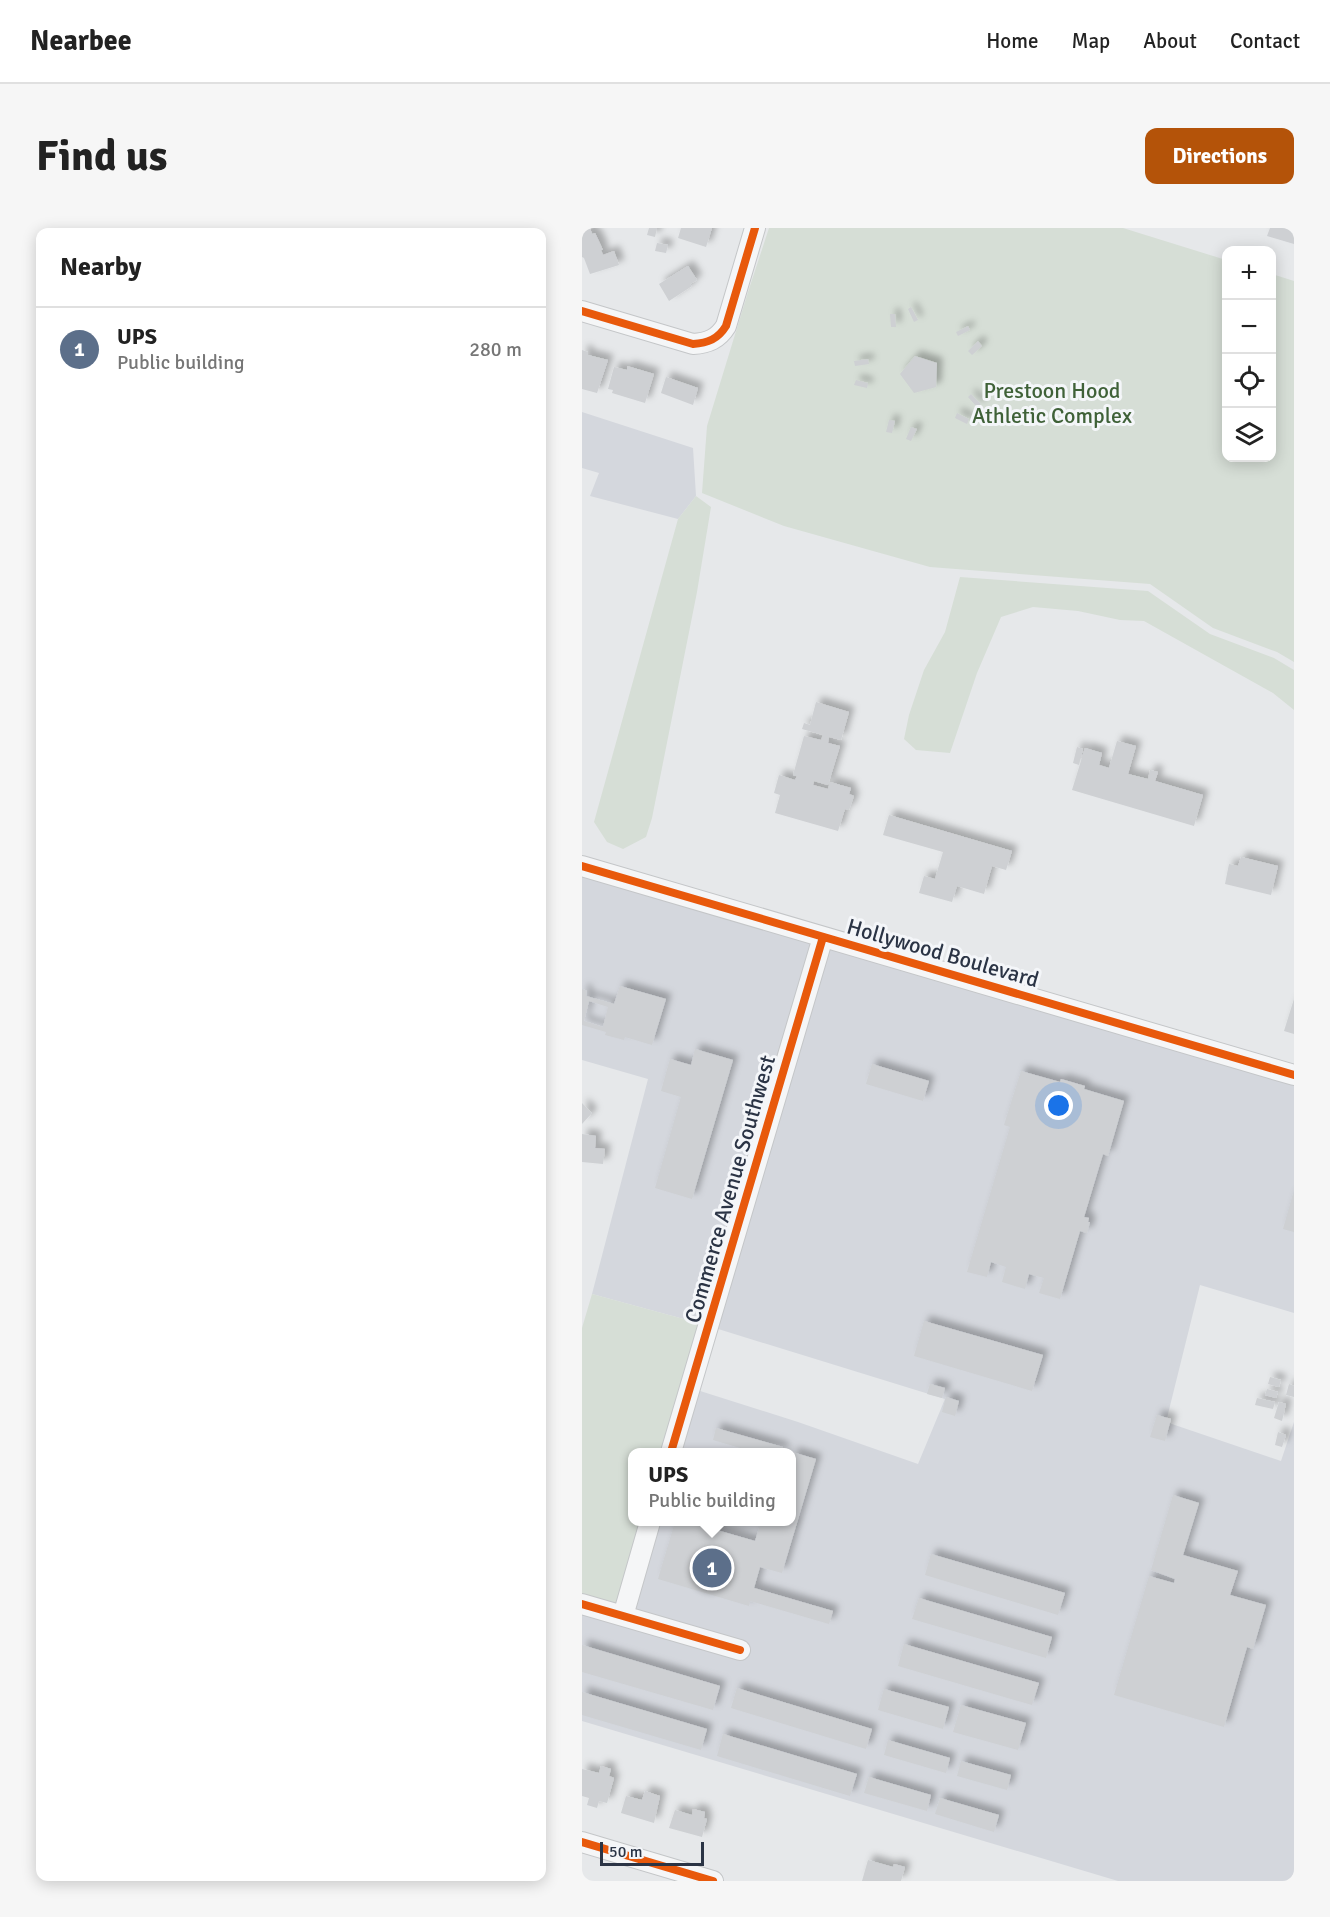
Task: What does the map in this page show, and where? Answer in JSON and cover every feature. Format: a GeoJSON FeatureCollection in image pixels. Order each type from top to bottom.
{"type":"FeatureCollection","features":[{"type":"Feature","properties":{"kind":"street"},"geometry":{"type":"LineString","coordinates":[[582,311],[693,344],[705,343],[718,336],[726,326],[755,228]]}},
{"type":"Feature","properties":{"kind":"street","name":"Hollywood Boulevard"},"geometry":{"type":"LineString","coordinates":[[582,866],[1294,1075]]}},
{"type":"Feature","properties":{"kind":"street","name":"Commerce Avenue Southwest"},"geometry":{"type":"LineString","coordinates":[[672,1448],[823,937]]}},
{"type":"Feature","properties":{"kind":"street"},"geometry":{"type":"LineString","coordinates":[[622,1616],[649,1526]]}},
{"type":"Feature","properties":{"kind":"street"},"geometry":{"type":"LineString","coordinates":[[582,1604],[740,1650]]}},
{"type":"Feature","properties":{"kind":"street"},"geometry":{"type":"LineString","coordinates":[[582,1842],[712,1881]]}},
{"type":"Feature","properties":{"kind":"shaded area"},"geometry":{"type":"Polygon","coordinates":[[[582,412],[693,448],[696,496],[678,519],[590,496],[599,473],[582,468],[582,412]]]}},
{"type":"Feature","properties":{"kind":"shaded area"},"geometry":{"type":"Polygon","coordinates":[[[582,874],[814,942],[702,1324],[592,1294],[648,1079],[582,1060],[582,874]]]}},
{"type":"Feature","properties":{"kind":"shaded area"},"geometry":{"type":"Polygon","coordinates":[[[828,946],[1294,1083],[1294,1313],[1200,1285],[1166,1422],[1281,1461],[1294,1422],[1294,1881],[1118,1881],[582,1721],[582,1612],[744,1660],[748,1644],[631,1610],[657,1526],[796,1526],[796,1448],[679,1448],[697,1390],[918,1464],[945,1399],[715,1328],[828,946]]]}},
{"type":"Feature","properties":{"kind":"green space","name":"Prestoon Hood Athletic Complex"},"geometry":{"type":"Polygon","coordinates":[[[769,228],[1123,228],[1222,259],[1222,462],[1276,462],[1276,275],[1294,281],[1294,662],[1277,652],[1213,628],[1150,584],[930,567],[784,526],[702,493],[707,426],[769,228]]]}},
{"type":"Feature","properties":{"kind":"green space"},"geometry":{"type":"Polygon","coordinates":[[[696,496],[711,507],[697,592],[652,818],[646,837],[623,849],[607,842],[594,822],[678,519],[696,496]]]}},
{"type":"Feature","properties":{"kind":"green space"},"geometry":{"type":"Polygon","coordinates":[[[960,577],[1148,591],[1210,634],[1274,658],[1294,670],[1294,710],[1273,693],[1144,621],[1120,620],[1078,611],[1033,607],[1001,617],[977,673],[950,753],[916,750],[904,739],[909,715],[924,670],[945,632],[960,577]]]}},
{"type":"Feature","properties":{"kind":"green space"},"geometry":{"type":"Polygon","coordinates":[[[592,1294],[702,1324],[665,1448],[628,1448],[628,1526],[642,1526],[618,1606],[582,1596],[582,1328],[592,1294]]]}},
{"type":"Feature","properties":{"kind":"building"},"geometry":{"type":"Polygon","coordinates":[[[582,228],[590,228],[592,234],[595,233],[603,255],[614,251],[619,265],[590,274],[582,257],[582,228]]]}},
{"type":"Feature","properties":{"kind":"building"},"geometry":{"type":"Polygon","coordinates":[[[649,228],[657,228],[655,237],[647,235],[649,228]]]}},
{"type":"Feature","properties":{"kind":"building"},"geometry":{"type":"Polygon","coordinates":[[[681,228],[712,228],[706,247],[678,238],[681,228]]]}},
{"type":"Feature","properties":{"kind":"building"},"geometry":{"type":"Polygon","coordinates":[[[1270,228],[1294,228],[1294,244],[1267,236],[1270,228]]]}},
{"type":"Feature","properties":{"kind":"building"},"geometry":{"type":"Polygon","coordinates":[[[657,243],[668,245],[666,253],[655,251],[657,243]]]}},
{"type":"Feature","properties":{"kind":"building"},"geometry":{"type":"Polygon","coordinates":[[[688,266],[697,280],[690,284],[692,286],[669,301],[659,284],[688,266]]]}},
{"type":"Feature","properties":{"kind":"building"},"geometry":{"type":"Polygon","coordinates":[[[911,307],[918,320],[914,322],[908,309],[911,307]]]}},
{"type":"Feature","properties":{"kind":"building"},"geometry":{"type":"Polygon","coordinates":[[[890,314],[895,314],[896,327],[891,327],[890,314]]]}},
{"type":"Feature","properties":{"kind":"building"},"geometry":{"type":"Polygon","coordinates":[[[968,326],[970,330],[958,336],[956,332],[968,326]]]}},
{"type":"Feature","properties":{"kind":"building"},"geometry":{"type":"Polygon","coordinates":[[[978,341],[982,346],[972,355],[968,351],[978,341]]]}},
{"type":"Feature","properties":{"kind":"building"},"geometry":{"type":"Polygon","coordinates":[[[582,350],[588,352],[588,355],[608,360],[597,393],[582,389],[582,350]]]}},
{"type":"Feature","properties":{"kind":"building"},"geometry":{"type":"Polygon","coordinates":[[[915,356],[937,363],[936,387],[914,393],[900,374],[915,356]]]}},
{"type":"Feature","properties":{"kind":"building"},"geometry":{"type":"Polygon","coordinates":[[[868,359],[869,364],[855,366],[854,361],[868,359]]]}},
{"type":"Feature","properties":{"kind":"building"},"geometry":{"type":"Polygon","coordinates":[[[627,366],[654,374],[645,403],[612,393],[613,390],[608,389],[614,367],[627,370],[627,366]]]}},
{"type":"Feature","properties":{"kind":"building"},"geometry":{"type":"Polygon","coordinates":[[[666,377],[698,388],[693,405],[661,393],[666,377]]]}},
{"type":"Feature","properties":{"kind":"building"},"geometry":{"type":"Polygon","coordinates":[[[856,380],[868,383],[867,388],[854,385],[856,380]]]}},
{"type":"Feature","properties":{"kind":"building"},"geometry":{"type":"Polygon","coordinates":[[[971,394],[981,404],[977,407],[968,397],[971,394]]]}},
{"type":"Feature","properties":{"kind":"building"},"geometry":{"type":"Polygon","coordinates":[[[957,413],[969,419],[967,424],[955,418],[957,413]]]}},
{"type":"Feature","properties":{"kind":"building"},"geometry":{"type":"Polygon","coordinates":[[[889,420],[895,421],[892,433],[886,432],[889,420]]]}},
{"type":"Feature","properties":{"kind":"building"},"geometry":{"type":"Polygon","coordinates":[[[911,427],[917,429],[911,441],[906,439],[911,427]]]}},
{"type":"Feature","properties":{"kind":"building"},"geometry":{"type":"Polygon","coordinates":[[[816,702],[849,712],[841,740],[829,737],[828,743],[840,746],[828,785],[814,781],[813,785],[828,789],[830,782],[851,788],[849,794],[854,796],[849,810],[845,809],[838,831],[775,813],[780,795],[774,793],[779,775],[795,780],[797,776],[793,775],[804,736],[821,740],[823,735],[802,729],[804,723],[810,725],[816,702]]]}},
{"type":"Feature","properties":{"kind":"building"},"geometry":{"type":"Polygon","coordinates":[[[1117,741],[1136,746],[1128,774],[1148,779],[1150,770],[1158,772],[1155,781],[1203,795],[1194,826],[1072,790],[1085,748],[1102,753],[1099,765],[1109,768],[1117,741]]]}},
{"type":"Feature","properties":{"kind":"building"},"geometry":{"type":"Polygon","coordinates":[[[1077,747],[1083,749],[1079,765],[1073,763],[1077,747]]]}},
{"type":"Feature","properties":{"kind":"building"},"geometry":{"type":"Polygon","coordinates":[[[889,815],[1012,851],[1006,870],[992,866],[984,894],[957,886],[952,902],[919,893],[924,876],[935,879],[943,852],[883,835],[889,815]]]}},
{"type":"Feature","properties":{"kind":"building"},"geometry":{"type":"Polygon","coordinates":[[[1241,857],[1278,866],[1271,895],[1225,884],[1229,864],[1238,866],[1241,857]]]}},
{"type":"Feature","properties":{"kind":"building"},"geometry":{"type":"Polygon","coordinates":[[[620,986],[666,999],[652,1045],[625,1037],[624,1040],[605,1035],[606,1032],[582,1025],[582,989],[587,991],[586,996],[614,1004],[620,986]],[[589,1001],[584,1021],[603,1027],[608,1007],[589,1001]]]}},
{"type":"Feature","properties":{"kind":"building"},"geometry":{"type":"Polygon","coordinates":[[[1294,999],[1294,1034],[1284,1031],[1294,999]]]}},
{"type":"Feature","properties":{"kind":"building"},"geometry":{"type":"Polygon","coordinates":[[[695,1049],[733,1060],[692,1199],[655,1188],[681,1097],[661,1091],[670,1059],[691,1065],[695,1049]]]}},
{"type":"Feature","properties":{"kind":"building"},"geometry":{"type":"Polygon","coordinates":[[[872,1064],[929,1081],[923,1101],[866,1084],[872,1064]]]}},
{"type":"Feature","properties":{"kind":"building"},"geometry":{"type":"Polygon","coordinates":[[[1021,1071],[1060,1082],[1061,1079],[1085,1086],[1084,1089],[1124,1101],[1108,1156],[1103,1154],[1084,1217],[1089,1218],[1088,1222],[1090,1222],[1087,1233],[1080,1231],[1060,1299],[1039,1293],[1044,1278],[1029,1274],[1025,1289],[1002,1282],[1006,1267],[991,1262],[987,1277],[967,1272],[1010,1127],[1004,1125],[1021,1071]]]}},
{"type":"Feature","properties":{"kind":"building"},"geometry":{"type":"Polygon","coordinates":[[[582,1103],[592,1113],[582,1124],[582,1103]]]}},
{"type":"Feature","properties":{"kind":"building"},"geometry":{"type":"Polygon","coordinates":[[[582,1134],[596,1136],[595,1148],[605,1149],[603,1164],[582,1162],[582,1134]]]}},
{"type":"Feature","properties":{"kind":"building"},"geometry":{"type":"Polygon","coordinates":[[[1294,1194],[1294,1232],[1283,1229],[1294,1194]]]}},
{"type":"Feature","properties":{"kind":"building"},"geometry":{"type":"Polygon","coordinates":[[[924,1321],[1043,1355],[1032,1391],[914,1356],[924,1321]]]}},
{"type":"Feature","properties":{"kind":"building"},"geometry":{"type":"Polygon","coordinates":[[[1270,1377],[1281,1380],[1279,1387],[1268,1384],[1270,1377]]]}},
{"type":"Feature","properties":{"kind":"building"},"geometry":{"type":"Polygon","coordinates":[[[930,1384],[945,1388],[942,1398],[927,1394],[930,1384]]]}},
{"type":"Feature","properties":{"kind":"building"},"geometry":{"type":"Polygon","coordinates":[[[1289,1384],[1294,1386],[1294,1397],[1286,1395],[1289,1384]]]}},
{"type":"Feature","properties":{"kind":"building"},"geometry":{"type":"Polygon","coordinates":[[[1267,1389],[1278,1392],[1276,1398],[1265,1395],[1267,1389]]]}},
{"type":"Feature","properties":{"kind":"building"},"geometry":{"type":"Polygon","coordinates":[[[946,1397],[959,1401],[955,1416],[942,1412],[946,1397]]]}},
{"type":"Feature","properties":{"kind":"building"},"geometry":{"type":"Polygon","coordinates":[[[1257,1398],[1275,1402],[1273,1409],[1255,1405],[1257,1398]]]}},
{"type":"Feature","properties":{"kind":"building"},"geometry":{"type":"Polygon","coordinates":[[[1279,1402],[1286,1404],[1282,1421],[1274,1418],[1279,1402]]]}},
{"type":"Feature","properties":{"kind":"building"},"geometry":{"type":"Polygon","coordinates":[[[1157,1415],[1171,1419],[1165,1441],[1150,1437],[1157,1415]]]}},
{"type":"Feature","properties":{"kind":"building"},"geometry":{"type":"Polygon","coordinates":[[[716,1428],[783,1447],[740,1448],[713,1440],[716,1428]]]}},
{"type":"Feature","properties":{"kind":"building"},"geometry":{"type":"Polygon","coordinates":[[[1278,1432],[1286,1435],[1282,1447],[1275,1445],[1278,1432]]]}},
{"type":"Feature","properties":{"kind":"building"},"geometry":{"type":"Polygon","coordinates":[[[796,1453],[816,1459],[782,1573],[760,1567],[754,1588],[833,1611],[829,1624],[750,1601],[749,1606],[658,1579],[674,1526],[703,1526],[755,1541],[760,1526],[796,1526],[796,1453]]]}},
{"type":"Feature","properties":{"kind":"building"},"geometry":{"type":"Polygon","coordinates":[[[1173,1495],[1199,1503],[1183,1555],[1238,1571],[1230,1595],[1266,1605],[1253,1649],[1247,1647],[1224,1727],[1114,1695],[1149,1576],[1174,1583],[1175,1579],[1151,1570],[1173,1495]]]}},
{"type":"Feature","properties":{"kind":"building"},"geometry":{"type":"Polygon","coordinates":[[[931,1554],[1065,1593],[1058,1615],[925,1575],[931,1554]]]}},
{"type":"Feature","properties":{"kind":"building"},"geometry":{"type":"Polygon","coordinates":[[[919,1598],[1052,1637],[1046,1658],[912,1619],[919,1598]]]}},
{"type":"Feature","properties":{"kind":"building"},"geometry":{"type":"Polygon","coordinates":[[[904,1644],[1039,1683],[1032,1705],[898,1666],[904,1644]]]}},
{"type":"Feature","properties":{"kind":"building"},"geometry":{"type":"Polygon","coordinates":[[[582,1645],[720,1686],[713,1710],[582,1672],[582,1645]]]}},
{"type":"Feature","properties":{"kind":"building"},"geometry":{"type":"Polygon","coordinates":[[[737,1688],[872,1729],[866,1749],[731,1708],[737,1688]]]}},
{"type":"Feature","properties":{"kind":"building"},"geometry":{"type":"Polygon","coordinates":[[[884,1689],[949,1707],[943,1729],[878,1710],[884,1689]]]}},
{"type":"Feature","properties":{"kind":"building"},"geometry":{"type":"Polygon","coordinates":[[[582,1692],[707,1729],[701,1750],[582,1715],[582,1692]]]}},
{"type":"Feature","properties":{"kind":"building"},"geometry":{"type":"Polygon","coordinates":[[[961,1705],[1026,1723],[1018,1750],[953,1732],[961,1705]]]}},
{"type":"Feature","properties":{"kind":"building"},"geometry":{"type":"Polygon","coordinates":[[[723,1734],[857,1774],[850,1796],[717,1756],[723,1734]]]}},
{"type":"Feature","properties":{"kind":"building"},"geometry":{"type":"Polygon","coordinates":[[[888,1740],[950,1758],[946,1773],[884,1755],[888,1740]]]}},
{"type":"Feature","properties":{"kind":"building"},"geometry":{"type":"Polygon","coordinates":[[[961,1761],[1011,1775],[1007,1790],[957,1776],[961,1761]]]}},
{"type":"Feature","properties":{"kind":"building"},"geometry":{"type":"Polygon","coordinates":[[[601,1766],[611,1769],[609,1776],[614,1778],[607,1803],[599,1801],[597,1808],[587,1805],[589,1798],[582,1796],[582,1769],[599,1773],[601,1766]]]}},
{"type":"Feature","properties":{"kind":"building"},"geometry":{"type":"Polygon","coordinates":[[[869,1777],[931,1795],[927,1811],[864,1793],[869,1777]]]}},
{"type":"Feature","properties":{"kind":"building"},"geometry":{"type":"Polygon","coordinates":[[[645,1791],[660,1796],[654,1823],[621,1813],[626,1796],[642,1800],[645,1791]]]}},
{"type":"Feature","properties":{"kind":"building"},"geometry":{"type":"Polygon","coordinates":[[[940,1798],[999,1815],[994,1832],[935,1814],[940,1798]]]}},
{"type":"Feature","properties":{"kind":"building"},"geometry":{"type":"Polygon","coordinates":[[[693,1809],[705,1812],[704,1818],[707,1819],[702,1837],[669,1828],[675,1810],[692,1815],[693,1809]]]}},
{"type":"Feature","properties":{"kind":"building"},"geometry":{"type":"Polygon","coordinates":[[[868,1860],[893,1867],[894,1864],[905,1867],[901,1881],[862,1881],[868,1860]]]}},
{"type":"Feature","properties":{"kind":"cycle path"},"geometry":{"type":"LineString","coordinates":[[582,311],[693,344],[712,340],[726,326],[755,228]]}},
{"type":"Feature","properties":{"kind":"cycle path"},"geometry":{"type":"LineString","coordinates":[[582,866],[1294,1075]]}},
{"type":"Feature","properties":{"kind":"cycle path"},"geometry":{"type":"LineString","coordinates":[[672,1448],[823,937]]}},
{"type":"Feature","properties":{"kind":"cycle path"},"geometry":{"type":"LineString","coordinates":[[582,1604],[740,1650]]}},
{"type":"Feature","properties":{"kind":"cycle path"},"geometry":{"type":"LineString","coordinates":[[582,1842],[713,1881]]}},
{"type":"Feature","properties":{"kind":"place","name":"UPS"},"geometry":{"type":"Point","coordinates":[712,1568]}}]}
